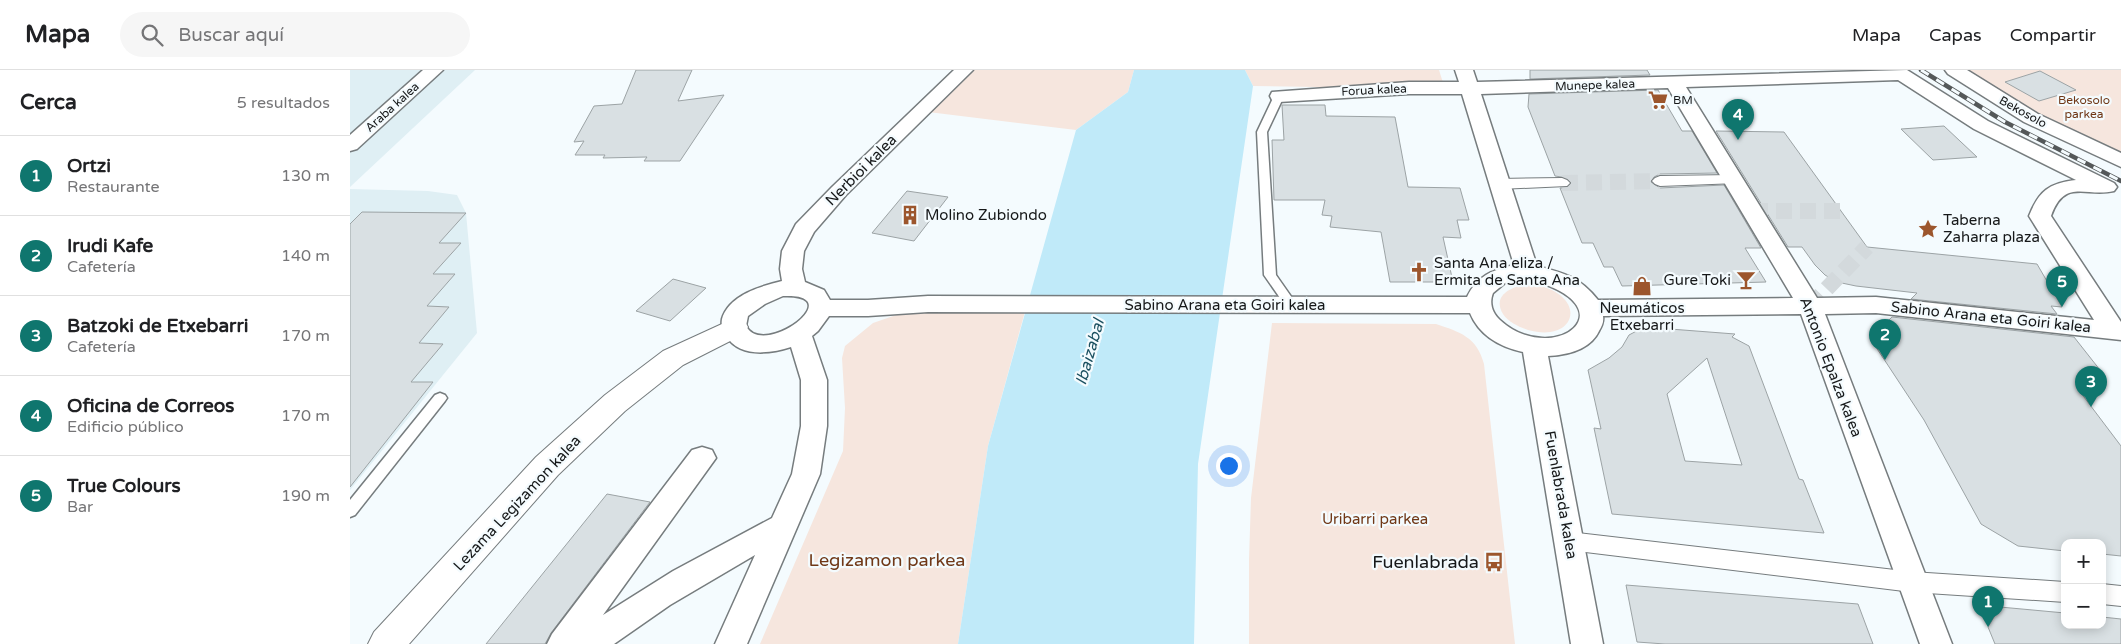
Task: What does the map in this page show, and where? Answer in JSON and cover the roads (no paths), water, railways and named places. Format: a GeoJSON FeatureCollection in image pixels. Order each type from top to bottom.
{"type":"FeatureCollection","features":[{"type":"Feature","properties":{"kind":"street","name":"Araba kalea"},"geometry":{"type":"LineString","coordinates":[[350,145],[434,70]]}},
{"type":"Feature","properties":{"kind":"street","name":"Nerbioi kalea"},"geometry":{"type":"LineString","coordinates":[[795,288],[791,269],[793,251],[804,229],[839,191],[964,70]]}},
{"type":"Feature","properties":{"kind":"street","name":"Bekosolo"},"geometry":{"type":"LineString","coordinates":[[1954,70],[2032,118],[2121,161]]}},
{"type":"Feature","properties":{"kind":"street"},"geometry":{"type":"LineString","coordinates":[[1898,72],[1981,125],[2114,190]]}},
{"type":"Feature","properties":{"kind":"street","name":"Munepe kalea"},"geometry":{"type":"LineString","coordinates":[[1467,80],[1674,82],[1898,72]]}},
{"type":"Feature","properties":{"kind":"street"},"geometry":{"type":"LineString","coordinates":[[1467,80],[1527,271]]}},
{"type":"Feature","properties":{"kind":"street","name":"Forua kalea"},"geometry":{"type":"LineString","coordinates":[[1279,96],[1409,88],[1467,80]]}},
{"type":"Feature","properties":{"kind":"street","name":"Antonio Epalza kalea"},"geometry":{"type":"LineString","coordinates":[[1674,82],[1810,306],[1936,644]]}},
{"type":"Feature","properties":{"kind":"street"},"geometry":{"type":"LineString","coordinates":[[2054,160],[2071,176],[2066,186],[2047,199],[2040,216],[2118,336]]}},
{"type":"Feature","properties":{"kind":"street"},"geometry":{"type":"LineString","coordinates":[[1660,181],[1733,180]]}},
{"type":"Feature","properties":{"kind":"street"},"geometry":{"type":"LineString","coordinates":[[1500,184],[1562,183]]}},
{"type":"Feature","properties":{"kind":"street"},"geometry":{"type":"LineString","coordinates":[[2066,186],[2093,184],[2114,190]]}},
{"type":"Feature","properties":{"kind":"street"},"geometry":{"type":"LineString","coordinates":[[1527,271],[1544,273],[1560,278],[1574,286],[1585,297],[1592,308],[1593,322],[1586,334],[1573,343],[1555,347],[1534,346],[1514,341],[1497,331],[1484,318],[1479,305],[1480,294],[1486,284],[1497,277],[1511,272],[1527,271]]}},
{"type":"Feature","properties":{"kind":"street"},"geometry":{"type":"LineString","coordinates":[[795,288],[814,294],[820,308],[818,317],[810,326],[799,334],[772,344],[758,344],[746,341],[738,335],[735,327],[735,319],[748,302],[772,291],[795,288]]}},
{"type":"Feature","properties":{"kind":"street","name":"Sabino Arana eta Goiri kalea"},"geometry":{"type":"LineString","coordinates":[[820,308],[868,308],[928,304],[1479,305]]}},
{"type":"Feature","properties":{"kind":"street","name":"Sabino Arana eta Goiri kalea"},"geometry":{"type":"LineString","coordinates":[[1592,308],[1876,305],[2118,336]]}},
{"type":"Feature","properties":{"kind":"street","name":"Lezama Legizamon kalea"},"geometry":{"type":"LineString","coordinates":[[386,644],[547,466],[615,403],[673,358],[735,327]]}},
{"type":"Feature","properties":{"kind":"street"},"geometry":{"type":"LineString","coordinates":[[731,644],[806,474],[814,426],[814,380],[799,334]]}},
{"type":"Feature","properties":{"kind":"street","name":"Fuenlabrada kalea"},"geometry":{"type":"LineString","coordinates":[[1534,346],[1587,644]]}},
{"type":"Feature","properties":{"kind":"street"},"geometry":{"type":"LineString","coordinates":[[563,644],[702,458]]}},
{"type":"Feature","properties":{"kind":"street"},"geometry":{"type":"LineString","coordinates":[[590,644],[701,569],[783,526]]}},
{"type":"Feature","properties":{"kind":"street"},"geometry":{"type":"LineString","coordinates":[[1569,541],[1912,582],[2061,592]]}},
{"type":"Feature","properties":{"kind":"street"},"geometry":{"type":"LineString","coordinates":[[2106,594],[2121,596]]}},
{"type":"Feature","properties":{"kind":"lane"},"geometry":{"type":"LineString","coordinates":[[1279,96],[1262,132],[1270,275],[1291,305]]}},
{"type":"Feature","properties":{"kind":"lane"},"geometry":{"type":"LineString","coordinates":[[350,511],[440,398]]}},
{"type":"Feature","properties":{"kind":"water","name":"Ibaizabal"},"geometry":{"type":"Polygon","coordinates":[[[1134,70],[1245,70],[1253,86],[1198,464],[1194,644],[958,644],[988,446],[1076,130],[1128,92],[1134,70]]]}},
{"type":"Feature","properties":{"kind":"tunnel"},"geometry":{"type":"LineString","coordinates":[[1562,183],[1660,181]]}},
{"type":"Feature","properties":{"kind":"tunnel"},"geometry":{"type":"LineString","coordinates":[[1752,211],[1841,211]]}},
{"type":"Feature","properties":{"kind":"tunnel"},"geometry":{"type":"LineString","coordinates":[[1810,306],[1867,247]]}},
{"type":"Feature","properties":{"kind":"railway"},"geometry":{"type":"LineString","coordinates":[[1921,70],[2005,122],[2121,181]]}},
{"type":"Feature","properties":{"kind":"place","name":"BM"},"geometry":{"type":"Point","coordinates":[1658,100]}},
{"type":"Feature","properties":{"kind":"place","name":"Oficina de Correos"},"geometry":{"type":"Point","coordinates":[1738,140]}},
{"type":"Feature","properties":{"kind":"place","name":"Molino Zubiondo"},"geometry":{"type":"Point","coordinates":[910,215]}},
{"type":"Feature","properties":{"kind":"place","name":"Taberna Zaharra plaza"},"geometry":{"type":"Point","coordinates":[1928,229]}},
{"type":"Feature","properties":{"kind":"place","name":"Santa Ana eliza / Ermita de Santa Ana"},"geometry":{"type":"Point","coordinates":[1419,272]}},
{"type":"Feature","properties":{"kind":"place","name":"Gure Toki"},"geometry":{"type":"Point","coordinates":[1746,280]}},
{"type":"Feature","properties":{"kind":"place","name":"Neumáticos Etxebarri"},"geometry":{"type":"Point","coordinates":[1642,286]}},
{"type":"Feature","properties":{"kind":"place","name":"True Colours"},"geometry":{"type":"Point","coordinates":[2062,307]}},
{"type":"Feature","properties":{"kind":"place","name":"Irudi Kafe"},"geometry":{"type":"Point","coordinates":[1885,360]}},
{"type":"Feature","properties":{"kind":"place","name":"Batzoki de Etxebarri"},"geometry":{"type":"Point","coordinates":[2091,407]}},
{"type":"Feature","properties":{"kind":"place","name":"Fuenlabrada"},"geometry":{"type":"Point","coordinates":[1494,562]}},
{"type":"Feature","properties":{"kind":"place","name":"Ortzi"},"geometry":{"type":"Point","coordinates":[1988,627]}},
{"type":"Feature","properties":{"kind":"park label","name":"Bekosolo parkea"},"geometry":{"type":"Point","coordinates":[2084,107]}},
{"type":"Feature","properties":{"kind":"park label","name":"Uribarri parkea"},"geometry":{"type":"Point","coordinates":[1375,519]}},
{"type":"Feature","properties":{"kind":"park label","name":"Legizamon parkea"},"geometry":{"type":"Point","coordinates":[887,560]}}]}
